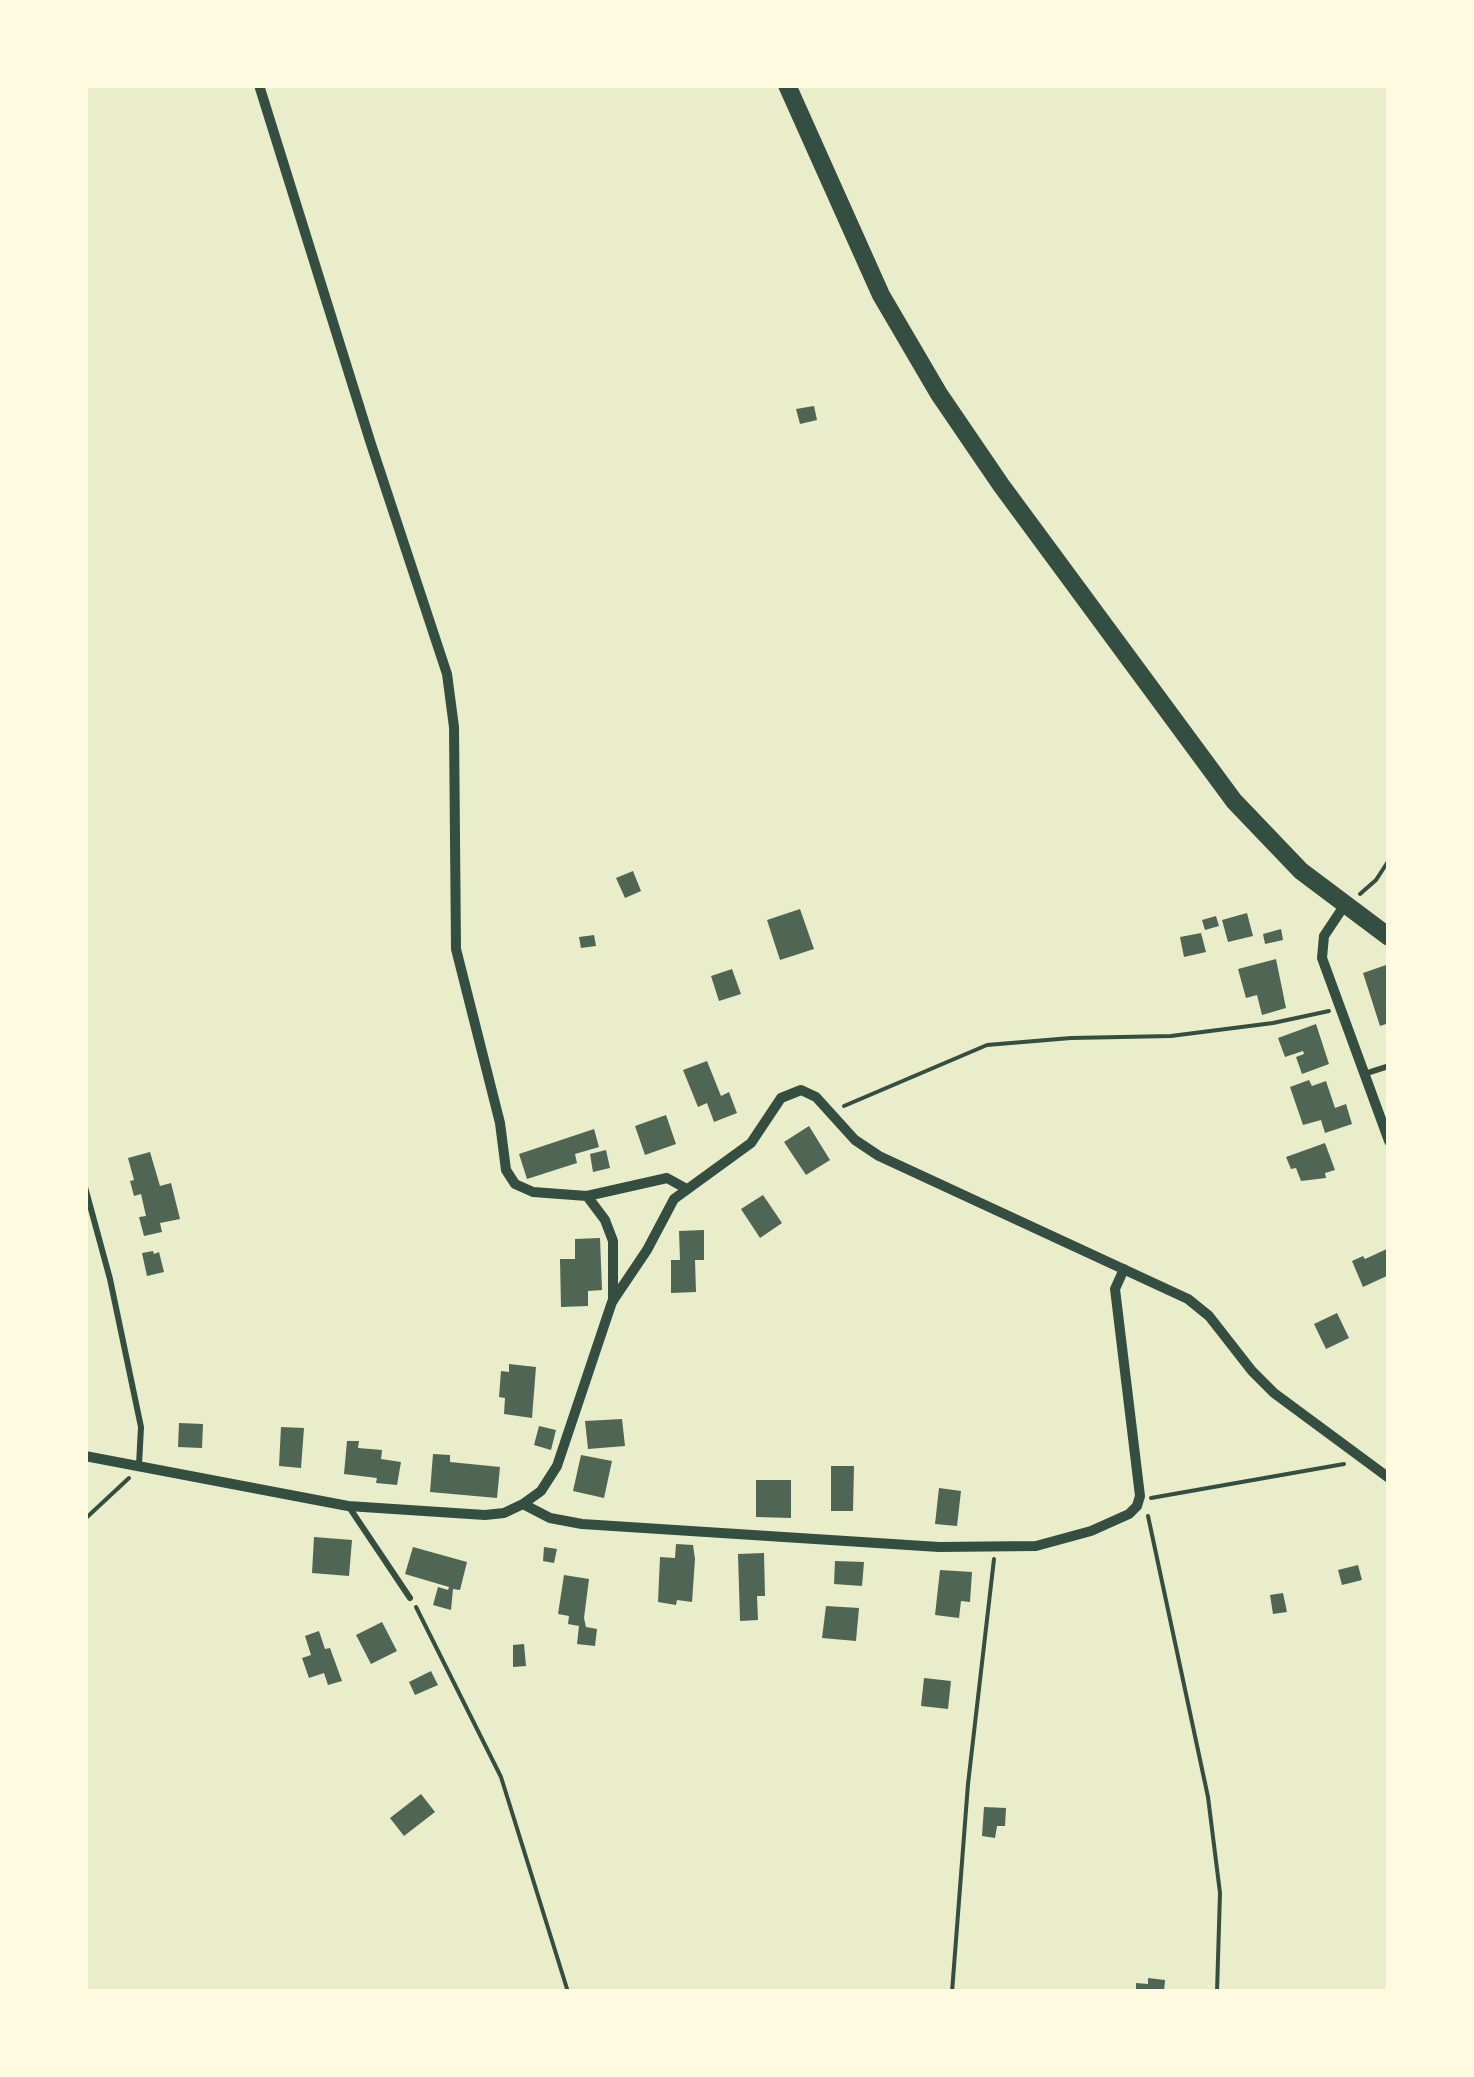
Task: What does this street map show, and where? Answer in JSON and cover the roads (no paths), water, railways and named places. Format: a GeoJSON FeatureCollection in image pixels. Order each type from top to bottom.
{"type":"FeatureCollection","features":[{"type":"Feature","properties":{"kind":"main road"},"geometry":{"type":"LineString","coordinates":[[787,85],[881,296],[966,436],[1234,801],[1289,860],[1344,906],[1389,936]]}},
{"type":"Feature","properties":{"kind":"street"},"geometry":{"type":"LineString","coordinates":[[260,85],[447,674],[454,728],[456,949],[494,1096],[506,1170],[515,1184],[533,1192],[587,1196],[664,1179],[685,1188]]}},
{"type":"Feature","properties":{"kind":"street"},"geometry":{"type":"LineString","coordinates":[[1344,906],[1324,936],[1321,949],[1338,1008],[1389,1141]]}},
{"type":"Feature","properties":{"kind":"street"},"geometry":{"type":"LineString","coordinates":[[85,1456],[348,1506],[484,1515],[504,1513],[523,1504],[548,1482],[562,1456],[612,1302],[647,1250],[674,1199],[751,1142],[778,1102],[790,1092],[801,1090],[812,1094],[855,1140],[879,1156],[1196,1304],[1265,1384],[1389,1478]]}},
{"type":"Feature","properties":{"kind":"street"},"geometry":{"type":"LineString","coordinates":[[587,1196],[606,1220],[613,1240],[612,1302]]}},
{"type":"Feature","properties":{"kind":"street"},"geometry":{"type":"LineString","coordinates":[[523,1504],[550,1518],[582,1524],[831,1542],[997,1548],[1036,1546],[1079,1536],[1124,1517],[1140,1500],[1116,1289],[1124,1269]]}},
{"type":"Feature","properties":{"kind":"lane"},"geometry":{"type":"LineString","coordinates":[[1363,1075],[1389,1066]]}},
{"type":"Feature","properties":{"kind":"lane"},"geometry":{"type":"LineString","coordinates":[[86,1187],[106,1259],[141,1428],[139,1466]]}},
{"type":"Feature","properties":{"kind":"lane"},"geometry":{"type":"LineString","coordinates":[[348,1506],[410,1598]]}}]}
